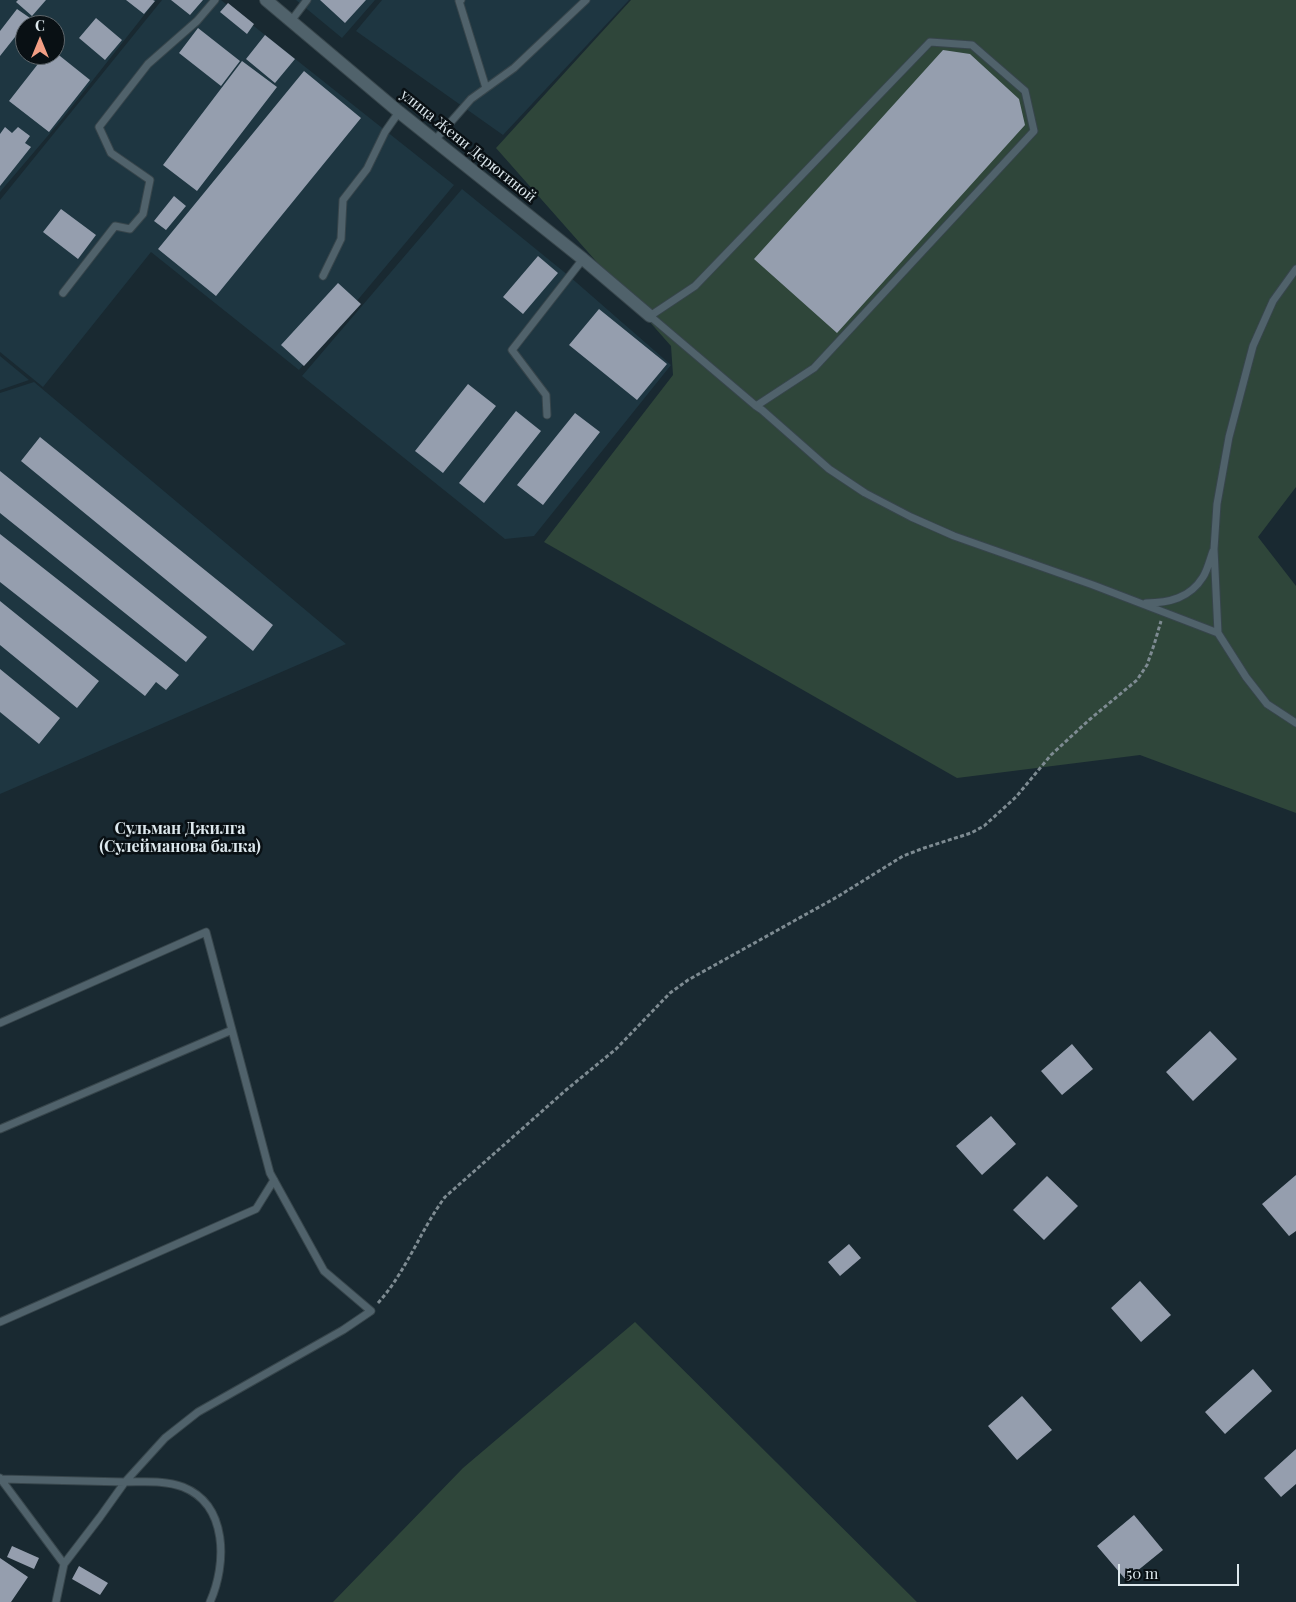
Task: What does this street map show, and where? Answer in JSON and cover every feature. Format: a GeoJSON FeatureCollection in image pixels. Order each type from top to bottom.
{"type":"FeatureCollection","features":[{"type":"Feature","properties":{"kind":"street","name":"улица Жени Дерюгиной"},"geometry":{"type":"LineString","coordinates":[[266,0],[399,112],[583,259],[650,316]]}},
{"type":"Feature","properties":{"kind":"lane"},"geometry":{"type":"LineString","coordinates":[[63,293],[115,226],[130,229],[143,214],[150,180],[111,153],[99,128],[148,64],[198,21],[215,0]]}},
{"type":"Feature","properties":{"kind":"lane"},"geometry":{"type":"LineString","coordinates":[[291,21],[307,0]]}},
{"type":"Feature","properties":{"kind":"lane"},"geometry":{"type":"LineString","coordinates":[[461,0],[459,1],[486,88]]}},
{"type":"Feature","properties":{"kind":"lane"},"geometry":{"type":"LineString","coordinates":[[435,140],[471,99],[514,68],[586,0]]}},
{"type":"Feature","properties":{"kind":"lane"},"geometry":{"type":"LineString","coordinates":[[756,406],[814,368],[1034,131],[1025,91],[972,45],[930,42],[695,286],[650,316],[828,469],[865,493],[911,517],[954,536],[1218,633]]}},
{"type":"Feature","properties":{"kind":"lane"},"geometry":{"type":"LineString","coordinates":[[322,276],[341,239],[343,200],[367,169],[385,132],[399,112]]}},
{"type":"Feature","properties":{"kind":"lane"},"geometry":{"type":"LineString","coordinates":[[547,415],[546,395],[512,350],[583,259]]}},
{"type":"Feature","properties":{"kind":"lane"},"geometry":{"type":"LineString","coordinates":[[1296,268],[1273,301],[1253,346],[1229,437],[1218,504],[1214,548],[1218,633],[1246,678],[1267,704],[1296,723]]}},
{"type":"Feature","properties":{"kind":"lane"},"geometry":{"type":"LineString","coordinates":[[1139,603],[1165,603],[1186,595],[1203,577],[1214,548]]}},
{"type":"Feature","properties":{"kind":"lane"},"geometry":{"type":"LineString","coordinates":[[0,1023],[206,932],[270,1173],[324,1271],[371,1311],[343,1330],[198,1412],[166,1438],[125,1482],[64,1564],[56,1602]]}},
{"type":"Feature","properties":{"kind":"lane"},"geometry":{"type":"LineString","coordinates":[[0,1129],[232,1030]]}},
{"type":"Feature","properties":{"kind":"lane"},"geometry":{"type":"LineString","coordinates":[[0,1322],[256,1210],[274,1180]]}},
{"type":"Feature","properties":{"kind":"lane"},"geometry":{"type":"LineString","coordinates":[[1,1479],[168,1483],[183,1487],[198,1495],[209,1507],[218,1525],[221,1544],[216,1590],[210,1602]]}},
{"type":"Feature","properties":{"kind":"lane"},"geometry":{"type":"LineString","coordinates":[[1,1479],[64,1564]]}},
{"type":"Feature","properties":{"kind":"path"},"geometry":{"type":"LineString","coordinates":[[371,1311],[384,1297],[445,1197],[559,1096],[616,1050],[670,993],[688,980],[828,902],[903,856],[971,833],[984,826],[1016,797],[1051,755],[1137,680],[1149,659],[1163,612]]}},
{"type":"Feature","properties":{"kind":"shaded area"},"geometry":{"type":"Polygon","coordinates":[[[0,0],[156,0],[63,118],[0,192],[0,0]]]}},
{"type":"Feature","properties":{"kind":"shaded area"},"geometry":{"type":"Polygon","coordinates":[[[162,0],[221,0],[454,185],[299,370],[151,252],[43,387],[0,352],[0,200],[162,0]]]}},
{"type":"Feature","properties":{"kind":"shaded area"},"geometry":{"type":"Polygon","coordinates":[[[296,0],[375,0],[342,38],[296,0]]]}},
{"type":"Feature","properties":{"kind":"shaded area"},"geometry":{"type":"Polygon","coordinates":[[[382,0],[629,0],[503,135],[356,31],[382,0]]]}},
{"type":"Feature","properties":{"kind":"shaded area"},"geometry":{"type":"Polygon","coordinates":[[[462,189],[569,276],[671,365],[534,536],[505,539],[302,376],[462,189]]]}},
{"type":"Feature","properties":{"kind":"shaded area"},"geometry":{"type":"Polygon","coordinates":[[[0,356],[29,380],[0,390],[0,356]]]}},
{"type":"Feature","properties":{"kind":"shaded area"},"geometry":{"type":"Polygon","coordinates":[[[34,382],[346,644],[0,794],[0,393],[34,382]]]}},
{"type":"Feature","properties":{"kind":"green space"},"geometry":{"type":"Polygon","coordinates":[[[631,0],[1296,0],[1296,487],[1258,537],[1296,586],[1296,813],[1140,755],[957,778],[544,542],[673,375],[671,346],[496,148],[631,0]]]}},
{"type":"Feature","properties":{"kind":"green space"},"geometry":{"type":"Polygon","coordinates":[[[635,1322],[917,1602],[333,1602],[463,1468],[635,1322]]]}},
{"type":"Feature","properties":{"kind":"building"},"geometry":{"type":"Polygon","coordinates":[[[18,0],[46,0],[33,15],[16,2],[18,0]]]}},
{"type":"Feature","properties":{"kind":"building"},"geometry":{"type":"Polygon","coordinates":[[[126,0],[153,0],[155,1],[144,14],[126,0]]]}},
{"type":"Feature","properties":{"kind":"building"},"geometry":{"type":"Polygon","coordinates":[[[171,0],[203,0],[190,15],[171,0]]]}},
{"type":"Feature","properties":{"kind":"building"},"geometry":{"type":"Polygon","coordinates":[[[320,0],[366,0],[345,23],[320,0]]]}},
{"type":"Feature","properties":{"kind":"building"},"geometry":{"type":"Polygon","coordinates":[[[228,3],[254,24],[247,34],[220,12],[228,3]]]}},
{"type":"Feature","properties":{"kind":"building"},"geometry":{"type":"Polygon","coordinates":[[[17,9],[26,15],[15,15],[15,37],[0,56],[0,31],[17,9]]]}},
{"type":"Feature","properties":{"kind":"building"},"geometry":{"type":"Polygon","coordinates":[[[96,18],[122,40],[105,60],[79,38],[96,18]]]}},
{"type":"Feature","properties":{"kind":"building"},"geometry":{"type":"Polygon","coordinates":[[[198,28],[240,61],[221,86],[179,53],[198,28]]]}},
{"type":"Feature","properties":{"kind":"building"},"geometry":{"type":"Polygon","coordinates":[[[265,35],[295,59],[275,83],[246,59],[265,35]]]}},
{"type":"Feature","properties":{"kind":"building"},"geometry":{"type":"Polygon","coordinates":[[[943,50],[970,54],[1019,99],[1025,125],[837,333],[754,259],[943,50]]]}},
{"type":"Feature","properties":{"kind":"building"},"geometry":{"type":"Polygon","coordinates":[[[65,60],[90,80],[49,132],[9,101],[37,65],[65,65],[65,60]]]}},
{"type":"Feature","properties":{"kind":"building"},"geometry":{"type":"Polygon","coordinates":[[[242,61],[277,87],[197,191],[163,165],[242,61]]]}},
{"type":"Feature","properties":{"kind":"building"},"geometry":{"type":"Polygon","coordinates":[[[304,71],[361,118],[216,296],[158,249],[304,71]]]}},
{"type":"Feature","properties":{"kind":"building"},"geometry":{"type":"Polygon","coordinates":[[[5,127],[12,133],[18,127],[30,136],[25,143],[31,147],[0,186],[0,134],[5,127]]]}},
{"type":"Feature","properties":{"kind":"building"},"geometry":{"type":"Polygon","coordinates":[[[174,196],[186,206],[166,230],[154,221],[174,196]]]}},
{"type":"Feature","properties":{"kind":"building"},"geometry":{"type":"Polygon","coordinates":[[[61,209],[96,235],[78,259],[43,232],[61,209]]]}},
{"type":"Feature","properties":{"kind":"building"},"geometry":{"type":"Polygon","coordinates":[[[538,256],[558,273],[523,314],[503,297],[538,256]]]}},
{"type":"Feature","properties":{"kind":"building"},"geometry":{"type":"Polygon","coordinates":[[[338,283],[361,304],[304,366],[281,345],[338,283]]]}},
{"type":"Feature","properties":{"kind":"building"},"geometry":{"type":"Polygon","coordinates":[[[599,309],[667,364],[637,400],[569,345],[599,309]]]}},
{"type":"Feature","properties":{"kind":"building"},"geometry":{"type":"Polygon","coordinates":[[[468,384],[496,406],[443,473],[415,451],[468,384]]]}},
{"type":"Feature","properties":{"kind":"building"},"geometry":{"type":"Polygon","coordinates":[[[516,411],[541,431],[484,503],[459,483],[516,411]]]}},
{"type":"Feature","properties":{"kind":"building"},"geometry":{"type":"Polygon","coordinates":[[[575,413],[600,432],[543,505],[517,485],[575,413]]]}},
{"type":"Feature","properties":{"kind":"building"},"geometry":{"type":"Polygon","coordinates":[[[40,437],[273,625],[253,651],[21,461],[40,437]]]}},
{"type":"Feature","properties":{"kind":"building"},"geometry":{"type":"Polygon","coordinates":[[[0,471],[207,637],[186,662],[0,513],[0,471]]]}},
{"type":"Feature","properties":{"kind":"building"},"geometry":{"type":"Polygon","coordinates":[[[0,534],[179,675],[166,690],[156,682],[145,696],[0,582],[0,534]]]}},
{"type":"Feature","properties":{"kind":"building"},"geometry":{"type":"Polygon","coordinates":[[[0,601],[99,681],[77,708],[0,645],[0,601]]]}},
{"type":"Feature","properties":{"kind":"building"},"geometry":{"type":"Polygon","coordinates":[[[0,669],[60,718],[39,744],[0,712],[0,669]]]}},
{"type":"Feature","properties":{"kind":"building"},"geometry":{"type":"Polygon","coordinates":[[[1210,1031],[1237,1059],[1193,1101],[1166,1072],[1210,1031]]]}},
{"type":"Feature","properties":{"kind":"building"},"geometry":{"type":"Polygon","coordinates":[[[1072,1044],[1093,1069],[1062,1095],[1041,1071],[1072,1044]]]}},
{"type":"Feature","properties":{"kind":"building"},"geometry":{"type":"Polygon","coordinates":[[[991,1116],[1016,1144],[982,1175],[956,1146],[991,1116]]]}},
{"type":"Feature","properties":{"kind":"building"},"geometry":{"type":"Polygon","coordinates":[[[1296,1175],[1296,1231],[1289,1236],[1262,1204],[1296,1175]]]}},
{"type":"Feature","properties":{"kind":"building"},"geometry":{"type":"Polygon","coordinates":[[[1047,1176],[1078,1206],[1044,1240],[1013,1210],[1047,1176]]]}},
{"type":"Feature","properties":{"kind":"building"},"geometry":{"type":"Polygon","coordinates":[[[849,1244],[861,1258],[840,1276],[828,1262],[849,1244]]]}},
{"type":"Feature","properties":{"kind":"building"},"geometry":{"type":"Polygon","coordinates":[[[1140,1281],[1171,1315],[1141,1342],[1111,1308],[1140,1281]]]}},
{"type":"Feature","properties":{"kind":"building"},"geometry":{"type":"Polygon","coordinates":[[[1253,1369],[1272,1391],[1225,1434],[1205,1412],[1253,1369]]]}},
{"type":"Feature","properties":{"kind":"building"},"geometry":{"type":"Polygon","coordinates":[[[1022,1396],[1052,1430],[1017,1460],[988,1426],[1022,1396]]]}},
{"type":"Feature","properties":{"kind":"building"},"geometry":{"type":"Polygon","coordinates":[[[1296,1449],[1296,1484],[1281,1497],[1264,1478],[1296,1449]]]}},
{"type":"Feature","properties":{"kind":"building"},"geometry":{"type":"Polygon","coordinates":[[[1134,1515],[1163,1550],[1126,1580],[1097,1546],[1134,1515]]]}},
{"type":"Feature","properties":{"kind":"building"},"geometry":{"type":"Polygon","coordinates":[[[12,1546],[39,1558],[34,1569],[7,1557],[12,1546]]]}},
{"type":"Feature","properties":{"kind":"building"},"geometry":{"type":"Polygon","coordinates":[[[0,1558],[28,1577],[11,1602],[0,1602],[0,1558]]]}},
{"type":"Feature","properties":{"kind":"building"},"geometry":{"type":"Polygon","coordinates":[[[79,1566],[108,1583],[100,1595],[72,1579],[79,1566]]]}},
{"type":"Feature","properties":{"kind":"district","name":"Сульман Джилга (Сулейманова балка)"},"geometry":{"type":"Point","coordinates":[180,838]}}]}
